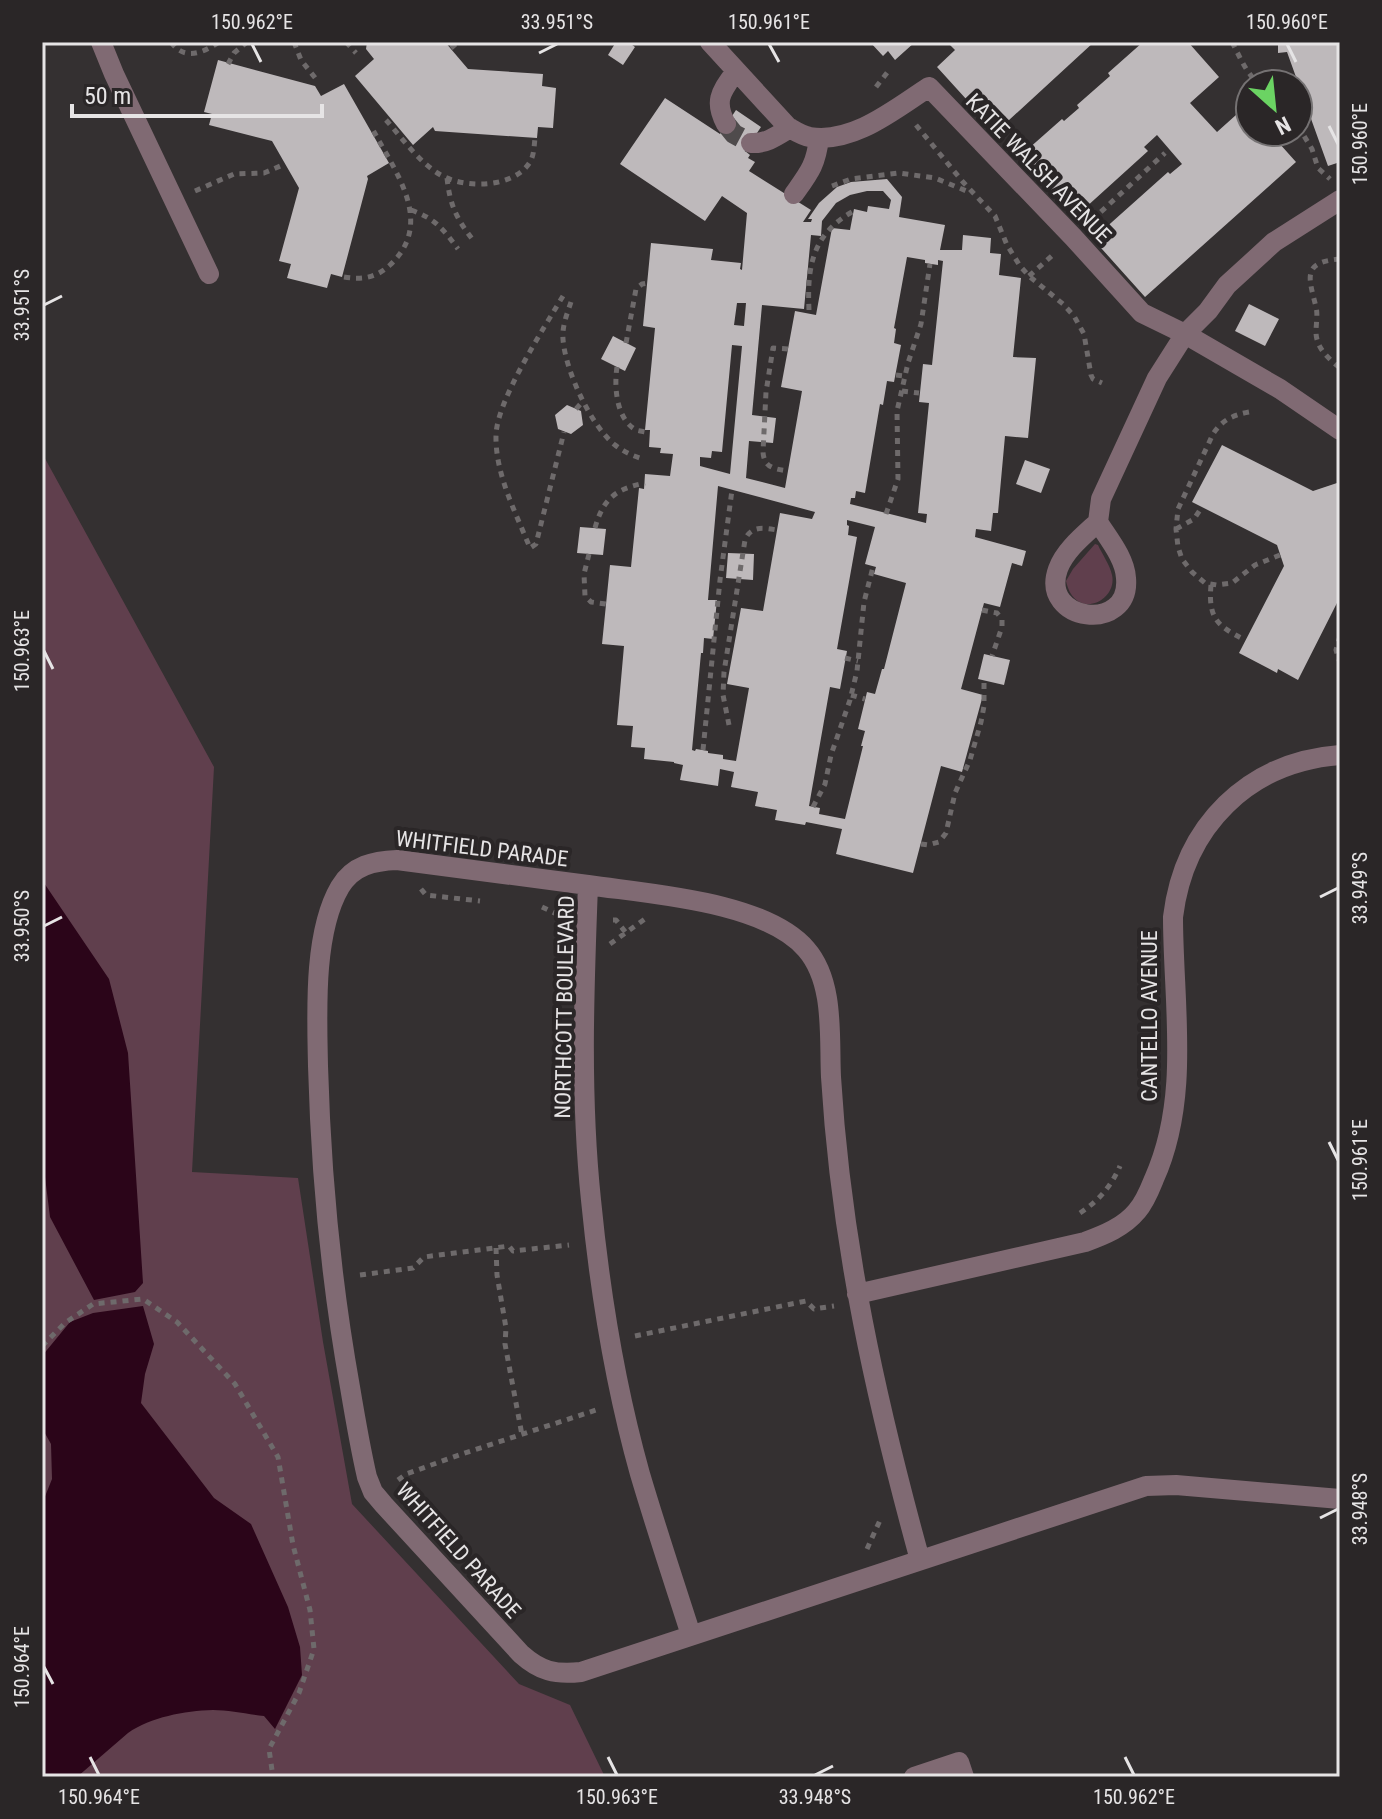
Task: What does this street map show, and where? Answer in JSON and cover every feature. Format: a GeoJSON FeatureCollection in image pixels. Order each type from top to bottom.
{"type":"FeatureCollection","features":[{"type":"Feature","properties":{"kind":"street"},"geometry":{"type":"LineString","coordinates":[[101,42],[209,274]]}},
{"type":"Feature","properties":{"kind":"street"},"geometry":{"type":"LineString","coordinates":[[710,42],[790,128],[819,138],[813,167],[794,194]]}},
{"type":"Feature","properties":{"kind":"street"},"geometry":{"type":"LineString","coordinates":[[726,124],[720,110],[720,96],[736,71]]}},
{"type":"Feature","properties":{"kind":"street","name":"KATIE WALSH AVENUE"},"geometry":{"type":"LineString","coordinates":[[819,138],[851,132],[869,124],[929,87],[1142,313],[1280,389],[1340,430]]}},
{"type":"Feature","properties":{"kind":"street"},"geometry":{"type":"LineString","coordinates":[[751,143],[766,142],[790,128]]}},
{"type":"Feature","properties":{"kind":"street"},"geometry":{"type":"LineString","coordinates":[[1098,522],[1123,566],[1126,587],[1122,598],[1106,613],[1085,616],[1064,603],[1058,592],[1058,568],[1098,522],[1101,499],[1157,378],[1185,334],[1208,311],[1227,285],[1336,192]]}},
{"type":"Feature","properties":{"kind":"street","name":"CANTELLO AVENUE"},"geometry":{"type":"LineString","coordinates":[[848,1300],[1085,1242],[1115,1229],[1138,1210],[1158,1171],[1174,1105],[1173,917],[1176,894],[1192,850],[1214,815],[1241,790],[1275,770],[1340,755]]}},
{"type":"Feature","properties":{"kind":"street","name":"WHITFIELD PARADE"},"geometry":{"type":"LineString","coordinates":[[588,885],[397,860],[379,860],[363,865],[351,873],[333,901],[325,929],[318,988],[320,1133],[327,1232],[363,1461],[373,1492],[534,1665],[547,1672],[581,1672],[1146,1486],[1176,1485],[1340,1499]]}},
{"type":"Feature","properties":{"kind":"street","name":"NORTHCOTT BOULEVARD"},"geometry":{"type":"LineString","coordinates":[[691,1635],[640,1474],[611,1341],[590,1200],[583,1008],[588,885],[704,902],[739,911],[768,922],[789,935],[805,947],[814,960],[826,993],[835,1138],[846,1228],[848,1300],[920,1560]]}},
{"type":"Feature","properties":{"kind":"street"},"geometry":{"type":"LineString","coordinates":[[914,1777],[959,1762],[964,1777]]}},
{"type":"Feature","properties":{"kind":"path"},"geometry":{"type":"LineString","coordinates":[[171,42],[177,50],[192,54],[219,42]]}},
{"type":"Feature","properties":{"kind":"path"},"geometry":{"type":"LineString","coordinates":[[228,64],[234,53],[247,42]]}},
{"type":"Feature","properties":{"kind":"path"},"geometry":{"type":"LineString","coordinates":[[294,42],[301,60],[316,79]]}},
{"type":"Feature","properties":{"kind":"path"},"geometry":{"type":"LineString","coordinates":[[346,42],[356,53]]}},
{"type":"Feature","properties":{"kind":"path"},"geometry":{"type":"LineString","coordinates":[[451,48],[458,42]]}},
{"type":"Feature","properties":{"kind":"path"},"geometry":{"type":"LineString","coordinates":[[1232,42],[1245,68]]}},
{"type":"Feature","properties":{"kind":"path"},"geometry":{"type":"LineString","coordinates":[[899,107],[995,216],[1013,256],[1029,276],[1074,316],[1084,334],[1091,375],[1102,383]]}},
{"type":"Feature","properties":{"kind":"path"},"geometry":{"type":"LineString","coordinates":[[386,120],[429,167],[447,178],[465,182],[490,184],[518,174],[533,157],[535,138]]}},
{"type":"Feature","properties":{"kind":"path"},"geometry":{"type":"LineString","coordinates":[[344,277],[361,279],[375,276],[394,261],[408,242],[411,210],[405,191],[373,130]]}},
{"type":"Feature","properties":{"kind":"path"},"geometry":{"type":"LineString","coordinates":[[1311,148],[1318,168],[1336,192]]}},
{"type":"Feature","properties":{"kind":"path"},"geometry":{"type":"LineString","coordinates":[[1087,225],[1165,153]]}},
{"type":"Feature","properties":{"kind":"path"},"geometry":{"type":"LineString","coordinates":[[174,201],[234,174],[264,173],[285,164]]}},
{"type":"Feature","properties":{"kind":"path"},"geometry":{"type":"LineString","coordinates":[[825,191],[851,179],[899,173],[935,178],[974,194]]}},
{"type":"Feature","properties":{"kind":"path"},"geometry":{"type":"LineString","coordinates":[[447,178],[449,200],[473,240]]}},
{"type":"Feature","properties":{"kind":"path"},"geometry":{"type":"LineString","coordinates":[[411,210],[437,223],[458,249]]}},
{"type":"Feature","properties":{"kind":"path"},"geometry":{"type":"LineString","coordinates":[[809,310],[809,279],[819,244],[828,229],[852,212]]}},
{"type":"Feature","properties":{"kind":"path"},"geometry":{"type":"LineString","coordinates":[[1029,276],[1061,248]]}},
{"type":"Feature","properties":{"kind":"path"},"geometry":{"type":"LineString","coordinates":[[1340,259],[1319,263],[1309,275],[1316,309],[1316,339],[1324,353],[1340,368]]}},
{"type":"Feature","properties":{"kind":"path"},"geometry":{"type":"LineString","coordinates":[[886,514],[898,479],[896,419],[921,324],[930,264]]}},
{"type":"Feature","properties":{"kind":"path"},"geometry":{"type":"LineString","coordinates":[[626,343],[636,289],[648,283]]}},
{"type":"Feature","properties":{"kind":"path"},"geometry":{"type":"LineString","coordinates":[[563,296],[510,390],[496,431],[507,490],[530,548],[536,544],[564,432]]}},
{"type":"Feature","properties":{"kind":"path"},"geometry":{"type":"LineString","coordinates":[[571,302],[563,339],[567,360],[584,400],[607,438],[623,451],[643,459]]}},
{"type":"Feature","properties":{"kind":"path"},"geometry":{"type":"LineString","coordinates":[[788,349],[773,348],[766,392],[763,452],[768,465],[788,471]]}},
{"type":"Feature","properties":{"kind":"path"},"geometry":{"type":"LineString","coordinates":[[617,367],[621,412],[637,430],[650,433]]}},
{"type":"Feature","properties":{"kind":"path"},"geometry":{"type":"LineString","coordinates":[[896,375],[905,376]]}},
{"type":"Feature","properties":{"kind":"path"},"geometry":{"type":"LineString","coordinates":[[902,391],[919,393]]}},
{"type":"Feature","properties":{"kind":"path"},"geometry":{"type":"LineString","coordinates":[[576,409],[584,400]]}},
{"type":"Feature","properties":{"kind":"path"},"geometry":{"type":"LineString","coordinates":[[1249,412],[1221,423],[1213,434],[1178,509],[1178,547],[1192,572],[1211,585],[1232,583],[1255,565],[1280,555]]}},
{"type":"Feature","properties":{"kind":"path"},"geometry":{"type":"LineString","coordinates":[[595,528],[603,506],[617,492],[645,483]]}},
{"type":"Feature","properties":{"kind":"path"},"geometry":{"type":"LineString","coordinates":[[703,750],[732,490]]}},
{"type":"Feature","properties":{"kind":"path"},"geometry":{"type":"LineString","coordinates":[[1176,529],[1194,519],[1202,507]]}},
{"type":"Feature","properties":{"kind":"path"},"geometry":{"type":"LineString","coordinates":[[729,725],[723,703],[723,685],[745,540],[756,529],[777,530]]}},
{"type":"Feature","properties":{"kind":"path"},"geometry":{"type":"LineString","coordinates":[[589,554],[584,574],[585,596],[591,602],[606,604]]}},
{"type":"Feature","properties":{"kind":"path"},"geometry":{"type":"LineString","coordinates":[[813,807],[825,784],[851,695],[864,602],[873,567]]}},
{"type":"Feature","properties":{"kind":"path"},"geometry":{"type":"LineString","coordinates":[[1211,585],[1210,606],[1216,620],[1230,633],[1245,640]]}},
{"type":"Feature","properties":{"kind":"path"},"geometry":{"type":"LineString","coordinates":[[982,610],[997,613],[1002,619],[992,656]]}},
{"type":"Feature","properties":{"kind":"path"},"geometry":{"type":"LineString","coordinates":[[1340,636],[1336,650],[1340,663]]}},
{"type":"Feature","properties":{"kind":"path"},"geometry":{"type":"LineString","coordinates":[[845,658],[858,661]]}},
{"type":"Feature","properties":{"kind":"path"},"geometry":{"type":"LineString","coordinates":[[921,844],[939,842],[946,833],[955,793],[970,760],[981,722],[984,681]]}},
{"type":"Feature","properties":{"kind":"path"},"geometry":{"type":"LineString","coordinates":[[851,695],[865,699]]}},
{"type":"Feature","properties":{"kind":"path"},"geometry":{"type":"LineString","coordinates":[[418,886],[426,895],[485,901]]}},
{"type":"Feature","properties":{"kind":"path"},"geometry":{"type":"LineString","coordinates":[[529,906],[544,908],[559,917],[564,913],[616,920],[626,933]]}},
{"type":"Feature","properties":{"kind":"path"},"geometry":{"type":"LineString","coordinates":[[1076,1216],[1104,1193],[1120,1166]]}},
{"type":"Feature","properties":{"kind":"path"},"geometry":{"type":"LineString","coordinates":[[351,1276],[413,1268],[424,1257],[509,1246],[513,1251],[578,1244]]}},
{"type":"Feature","properties":{"kind":"path"},"geometry":{"type":"LineString","coordinates":[[496,1248],[506,1328],[505,1344],[522,1435]]}},
{"type":"Feature","properties":{"kind":"path"},"geometry":{"type":"LineString","coordinates":[[42,1346],[65,1323],[93,1304],[143,1299],[177,1322],[235,1384],[278,1457],[293,1545],[310,1610],[314,1649],[299,1693],[269,1749],[273,1777]]}},
{"type":"Feature","properties":{"kind":"path"},"geometry":{"type":"LineString","coordinates":[[611,1341],[806,1301],[814,1309],[848,1300]]}},
{"type":"Feature","properties":{"kind":"path"},"geometry":{"type":"LineString","coordinates":[[391,1485],[406,1474],[607,1407]]}},
{"type":"Feature","properties":{"kind":"shaded area"},"geometry":{"type":"Polygon","coordinates":[[[42,453],[214,767],[192,1172],[298,1178],[352,1504],[519,1684],[570,1705],[605,1777],[42,1777],[42,453]]]}},
{"type":"Feature","properties":{"kind":"shaded area"},"geometry":{"type":"Polygon","coordinates":[[[1095,544],[1110,567],[1112,584],[1109,593],[1102,599],[1086,604],[1071,594],[1066,581],[1095,544]]]}},
{"type":"Feature","properties":{"kind":"shaded area"},"geometry":{"type":"Polygon","coordinates":[[[42,880],[109,979],[128,1053],[143,1283],[135,1292],[94,1300],[50,1217],[42,1153],[42,880]]]}},
{"type":"Feature","properties":{"kind":"shaded area"},"geometry":{"type":"Polygon","coordinates":[[[143,1306],[154,1344],[141,1403],[214,1498],[251,1524],[288,1607],[300,1647],[302,1675],[275,1729],[264,1716],[219,1710],[179,1713],[157,1719],[128,1733],[77,1777],[42,1777],[42,1504],[52,1479],[51,1444],[42,1428],[42,1356],[70,1322],[93,1313],[143,1306]]]}},
{"type":"Feature","properties":{"kind":"building"},"geometry":{"type":"Polygon","coordinates":[[[367,42],[445,42],[468,69],[543,74],[542,86],[556,88],[553,128],[538,127],[537,138],[435,131],[433,127],[413,145],[355,76],[374,59],[366,49],[367,42]]]}},
{"type":"Feature","properties":{"kind":"building"},"geometry":{"type":"Polygon","coordinates":[[[616,42],[628,42],[635,47],[623,65],[608,55],[616,42]]]}},
{"type":"Feature","properties":{"kind":"building"},"geometry":{"type":"Polygon","coordinates":[[[870,42],[915,42],[895,60],[888,51],[883,56],[870,42]]]}},
{"type":"Feature","properties":{"kind":"building"},"geometry":{"type":"Polygon","coordinates":[[[947,42],[1094,42],[996,132],[937,67],[955,50],[947,42]]]}},
{"type":"Feature","properties":{"kind":"building"},"geometry":{"type":"Polygon","coordinates":[[[1143,42],[1188,42],[1219,77],[1190,103],[1217,132],[1234,117],[1234,148],[1283,148],[1296,162],[1145,297],[1093,239],[1168,172],[1170,174],[1182,164],[1157,135],[1144,147],[1148,151],[1074,218],[1019,157],[1079,108],[1077,105],[1110,76],[1108,73],[1143,42]]]}},
{"type":"Feature","properties":{"kind":"building"},"geometry":{"type":"Polygon","coordinates":[[[1278,42],[1340,42],[1340,162],[1328,166],[1314,127],[1314,68],[1293,68],[1287,52],[1278,53],[1278,42]]]}},
{"type":"Feature","properties":{"kind":"building"},"geometry":{"type":"Polygon","coordinates":[[[218,60],[315,86],[321,96],[344,84],[389,163],[367,176],[342,277],[331,274],[327,288],[287,278],[291,264],[279,261],[299,188],[272,141],[209,125],[212,114],[204,112],[218,60]]]}},
{"type":"Feature","properties":{"kind":"building"},"geometry":{"type":"Polygon","coordinates":[[[665,98],[720,134],[736,110],[761,127],[745,151],[750,155],[748,158],[755,162],[749,171],[811,210],[803,222],[811,222],[812,219],[808,219],[819,203],[837,187],[851,182],[887,179],[902,197],[899,217],[945,225],[940,250],[962,250],[963,235],[991,238],[990,253],[1001,254],[999,275],[1021,278],[1013,357],[1036,358],[1028,438],[1005,436],[998,513],[993,513],[991,531],[976,529],[975,537],[1026,551],[1022,566],[1012,563],[1000,607],[984,603],[961,689],[983,695],[962,772],[941,766],[913,873],[836,854],[842,829],[775,820],[777,810],[755,806],[758,792],[731,787],[734,772],[720,769],[718,786],[680,780],[683,765],[644,759],[645,748],[631,747],[633,726],[617,725],[624,646],[602,644],[610,565],[631,567],[639,488],[644,489],[645,474],[670,476],[673,454],[660,453],[661,448],[649,447],[650,430],[645,430],[655,328],[643,326],[651,243],[713,249],[711,260],[741,263],[742,270],[747,213],[722,196],[705,221],[620,164],[665,98]],[[867,191],[850,195],[836,203],[822,221],[821,236],[811,235],[804,309],[762,305],[752,415],[776,418],[773,443],[749,441],[746,478],[785,488],[802,391],[781,387],[795,311],[816,315],[832,228],[850,230],[854,209],[867,212],[868,206],[889,209],[891,200],[883,191],[867,191]],[[907,257],[894,343],[901,345],[894,382],[887,381],[883,405],[880,404],[865,493],[856,491],[850,504],[926,523],[927,514],[918,513],[929,403],[919,402],[923,364],[932,365],[943,261],[938,260],[938,265],[907,257]],[[737,303],[734,325],[744,326],[746,303],[737,303]],[[732,345],[722,452],[712,451],[711,458],[700,457],[700,466],[730,474],[742,346],[732,345]],[[718,486],[708,600],[717,600],[713,639],[704,638],[701,653],[692,750],[708,751],[723,755],[723,759],[736,761],[749,688],[727,684],[741,608],[763,611],[780,513],[812,519],[815,512],[718,486]],[[847,520],[848,535],[857,537],[837,649],[847,651],[840,689],[830,687],[809,806],[820,808],[819,814],[845,819],[863,746],[865,731],[858,729],[867,692],[875,694],[884,669],[906,583],[874,574],[876,567],[865,564],[875,527],[847,520]]]}},
{"type":"Feature","properties":{"kind":"building"},"geometry":{"type":"Polygon","coordinates":[[[1249,304],[1279,319],[1265,346],[1235,331],[1249,304]]]}},
{"type":"Feature","properties":{"kind":"building"},"geometry":{"type":"Polygon","coordinates":[[[613,336],[636,348],[625,371],[601,359],[613,336]]]}},
{"type":"Feature","properties":{"kind":"building"},"geometry":{"type":"Polygon","coordinates":[[[567,405],[581,411],[583,425],[571,434],[558,429],[555,415],[567,405]]]}},
{"type":"Feature","properties":{"kind":"building"},"geometry":{"type":"Polygon","coordinates":[[[1222,445],[1313,491],[1340,482],[1340,597],[1298,680],[1239,653],[1284,566],[1277,545],[1192,502],[1222,445]]]}},
{"type":"Feature","properties":{"kind":"building"},"geometry":{"type":"Polygon","coordinates":[[[1025,460],[1050,469],[1041,493],[1016,484],[1025,460]]]}},
{"type":"Feature","properties":{"kind":"building"},"geometry":{"type":"Polygon","coordinates":[[[580,527],[606,529],[603,555],[577,553],[580,527]]]}},
{"type":"Feature","properties":{"kind":"building"},"geometry":{"type":"Polygon","coordinates":[[[728,553],[754,554],[753,580],[726,578],[728,553]]]}},
{"type":"Feature","properties":{"kind":"building"},"geometry":{"type":"Polygon","coordinates":[[[984,654],[1010,660],[1004,685],[978,679],[984,654]]]}},
{"type":"Feature","properties":{"kind":"tunnel"},"geometry":{"type":"LineString","coordinates":[[726,124],[734,134],[751,143]]}}]}
